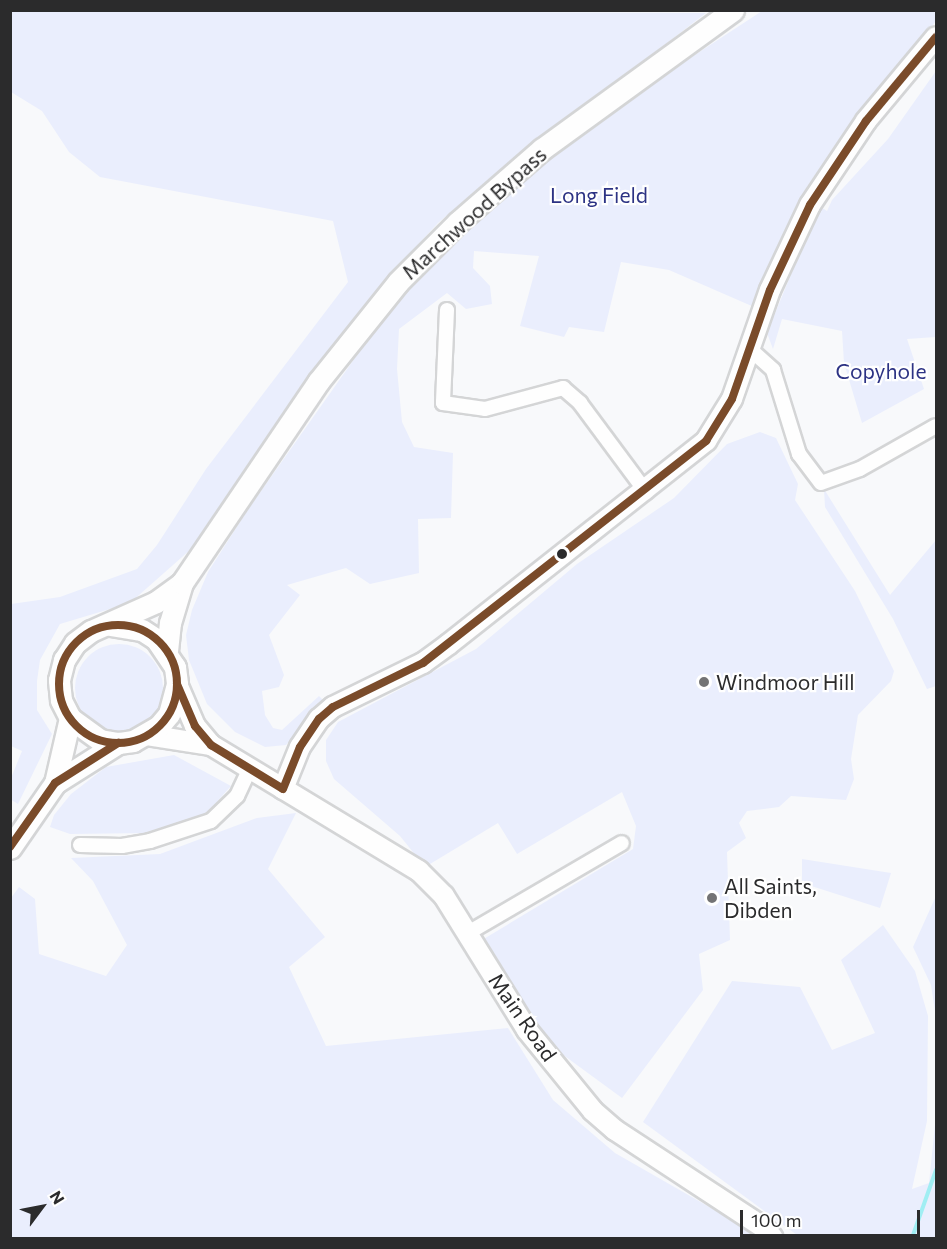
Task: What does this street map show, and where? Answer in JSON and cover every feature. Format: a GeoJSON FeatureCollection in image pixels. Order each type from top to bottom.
{"type":"FeatureCollection","features":[{"type":"Feature","properties":{"kind":"main road","name":"Marchwood Bypass"},"geometry":{"type":"LineString","coordinates":[[167,651],[170,623],[182,583],[318,382],[398,282],[458,222],[542,149],[733,10]]}},
{"type":"Feature","properties":{"kind":"main road","name":"Marchwood Bypass"},"geometry":{"type":"LineString","coordinates":[[110,625],[156,602],[182,583]]}},
{"type":"Feature","properties":{"kind":"main road"},"geometry":{"type":"LineString","coordinates":[[55,783],[118,743],[147,735],[169,714],[177,684],[167,651],[142,630],[110,625],[83,637],[64,660],[59,680],[61,700],[70,718],[100,740],[118,743]]}},
{"type":"Feature","properties":{"kind":"main road"},"geometry":{"type":"LineString","coordinates":[[10,848],[55,783],[70,718]]}},
{"type":"Feature","properties":{"kind":"street"},"geometry":{"type":"LineString","coordinates":[[283,789],[300,747],[319,719],[333,707],[423,663],[646,492],[706,441],[719,425],[751,350],[770,290],[810,205],[866,122],[936,37]]}},
{"type":"Feature","properties":{"kind":"street"},"geometry":{"type":"LineString","coordinates":[[447,310],[443,403],[485,409],[563,388],[579,403],[646,492]]}},
{"type":"Feature","properties":{"kind":"street"},"geometry":{"type":"LineString","coordinates":[[751,350],[773,370],[799,454],[821,483],[860,469],[936,426]]}},
{"type":"Feature","properties":{"kind":"street","name":"Main Road"},"geometry":{"type":"LineString","coordinates":[[177,684],[195,726],[212,745],[249,770],[419,871],[444,896],[527,1030],[593,1111],[615,1130],[764,1228],[773,1239]]}},
{"type":"Feature","properties":{"kind":"street","name":"Main Road"},"geometry":{"type":"LineString","coordinates":[[147,735],[212,745]]}},
{"type":"Feature","properties":{"kind":"street"},"geometry":{"type":"LineString","coordinates":[[80,845],[122,846],[150,841],[211,821],[237,795],[249,770]]}},
{"type":"Feature","properties":{"kind":"street"},"geometry":{"type":"LineString","coordinates":[[468,933],[622,843]]}},
{"type":"Feature","properties":{"kind":"green space"},"geometry":{"type":"Polygon","coordinates":[[[10,11],[706,13],[480,187],[438,223],[390,275],[190,550],[130,603],[60,624],[40,660],[37,681],[37,710],[52,734],[18,804],[10,799],[11,778],[22,751],[11,746],[11,604],[60,597],[137,569],[157,545],[206,469],[348,282],[333,221],[100,177],[69,152],[42,111],[11,92],[10,11]]]}},
{"type":"Feature","properties":{"kind":"green space","name":"Long Field"},"geometry":{"type":"Polygon","coordinates":[[[762,11],[936,11],[936,21],[851,127],[789,231],[754,307],[669,270],[621,262],[604,332],[569,327],[564,337],[520,326],[539,256],[474,251],[473,268],[490,286],[492,304],[466,309],[447,293],[399,329],[397,369],[402,422],[414,447],[453,453],[451,518],[418,519],[419,573],[370,584],[346,568],[287,585],[300,595],[269,635],[284,675],[279,687],[262,691],[265,715],[273,728],[282,730],[319,696],[324,701],[286,745],[265,747],[235,732],[207,704],[189,660],[186,635],[192,610],[208,572],[247,511],[405,287],[500,195],[565,140],[762,11]]]}},
{"type":"Feature","properties":{"kind":"green space","name":"Copyhole"},"geometry":{"type":"Polygon","coordinates":[[[936,71],[936,337],[907,339],[924,389],[862,423],[844,363],[842,331],[782,319],[773,349],[767,333],[819,206],[827,211],[832,200],[888,139],[936,71]]]}},
{"type":"Feature","properties":{"kind":"green space"},"geometry":{"type":"Polygon","coordinates":[[[760,432],[776,438],[798,484],[795,500],[855,591],[894,671],[891,681],[858,715],[851,759],[854,779],[846,800],[791,796],[779,807],[747,811],[739,823],[746,838],[727,852],[730,940],[699,954],[703,990],[622,1098],[551,1046],[482,940],[633,849],[636,826],[622,792],[517,854],[498,823],[425,867],[400,836],[334,779],[326,761],[326,740],[338,722],[476,649],[577,564],[674,498],[727,444],[760,432]]]}},
{"type":"Feature","properties":{"kind":"green space"},"geometry":{"type":"Polygon","coordinates":[[[824,489],[890,595],[936,540],[936,686],[927,689],[893,619],[825,507],[824,489]]]}},
{"type":"Feature","properties":{"kind":"green space"},"geometry":{"type":"Polygon","coordinates":[[[119,644],[144,651],[156,663],[163,688],[156,713],[144,725],[119,732],[94,725],[82,713],[75,688],[82,663],[94,651],[119,644]]]}},
{"type":"Feature","properties":{"kind":"green space"},"geometry":{"type":"Polygon","coordinates":[[[174,755],[231,786],[207,813],[150,833],[70,834],[50,827],[54,815],[71,794],[106,767],[174,755]]]}},
{"type":"Feature","properties":{"kind":"green space"},"geometry":{"type":"Polygon","coordinates":[[[296,813],[268,869],[325,937],[289,967],[326,1046],[508,1028],[553,1100],[615,1153],[725,1216],[756,1238],[11,1238],[11,898],[19,887],[35,899],[39,954],[106,976],[127,945],[93,881],[71,858],[160,854],[257,818],[296,813]]]}},
{"type":"Feature","properties":{"kind":"green space"},"geometry":{"type":"Polygon","coordinates":[[[802,859],[891,873],[880,908],[802,883],[802,859]]]}},
{"type":"Feature","properties":{"kind":"green space"},"geometry":{"type":"Polygon","coordinates":[[[936,896],[936,1018],[931,985],[913,947],[936,896]]]}},
{"type":"Feature","properties":{"kind":"green space"},"geometry":{"type":"Polygon","coordinates":[[[883,925],[915,971],[928,1016],[927,1121],[912,1189],[929,1183],[936,1115],[936,1238],[801,1238],[643,1122],[732,981],[800,987],[832,1050],[875,1033],[841,960],[883,925]]]}},
{"type":"Feature","properties":{"kind":"waterway"},"geometry":{"type":"LineString","coordinates":[[912,1238],[936,1170]]}},
{"type":"Feature","properties":{"kind":"transit line"},"geometry":{"type":"LineString","coordinates":[[177,684],[195,726],[211,745],[283,789],[300,747],[319,719],[333,707],[423,663],[706,441],[732,399],[770,290],[810,205],[866,121],[936,37]]}},
{"type":"Feature","properties":{"kind":"transit line"},"geometry":{"type":"LineString","coordinates":[[118,625],[129,626],[151,635],[167,651],[176,673],[177,684],[176,695],[167,717],[151,733],[129,742],[118,743],[107,742],[85,733],[69,717],[60,695],[59,684],[60,673],[69,651],[85,635],[107,626],[118,625]]}},
{"type":"Feature","properties":{"kind":"transit line"},"geometry":{"type":"LineString","coordinates":[[10,847],[55,783],[118,743]]}},
{"type":"Feature","properties":{"kind":"place","name":"Windmoor Hill"},"geometry":{"type":"Point","coordinates":[704,682]}},
{"type":"Feature","properties":{"kind":"place","name":"All Saints, Dibden"},"geometry":{"type":"Point","coordinates":[712,898]}}]}
